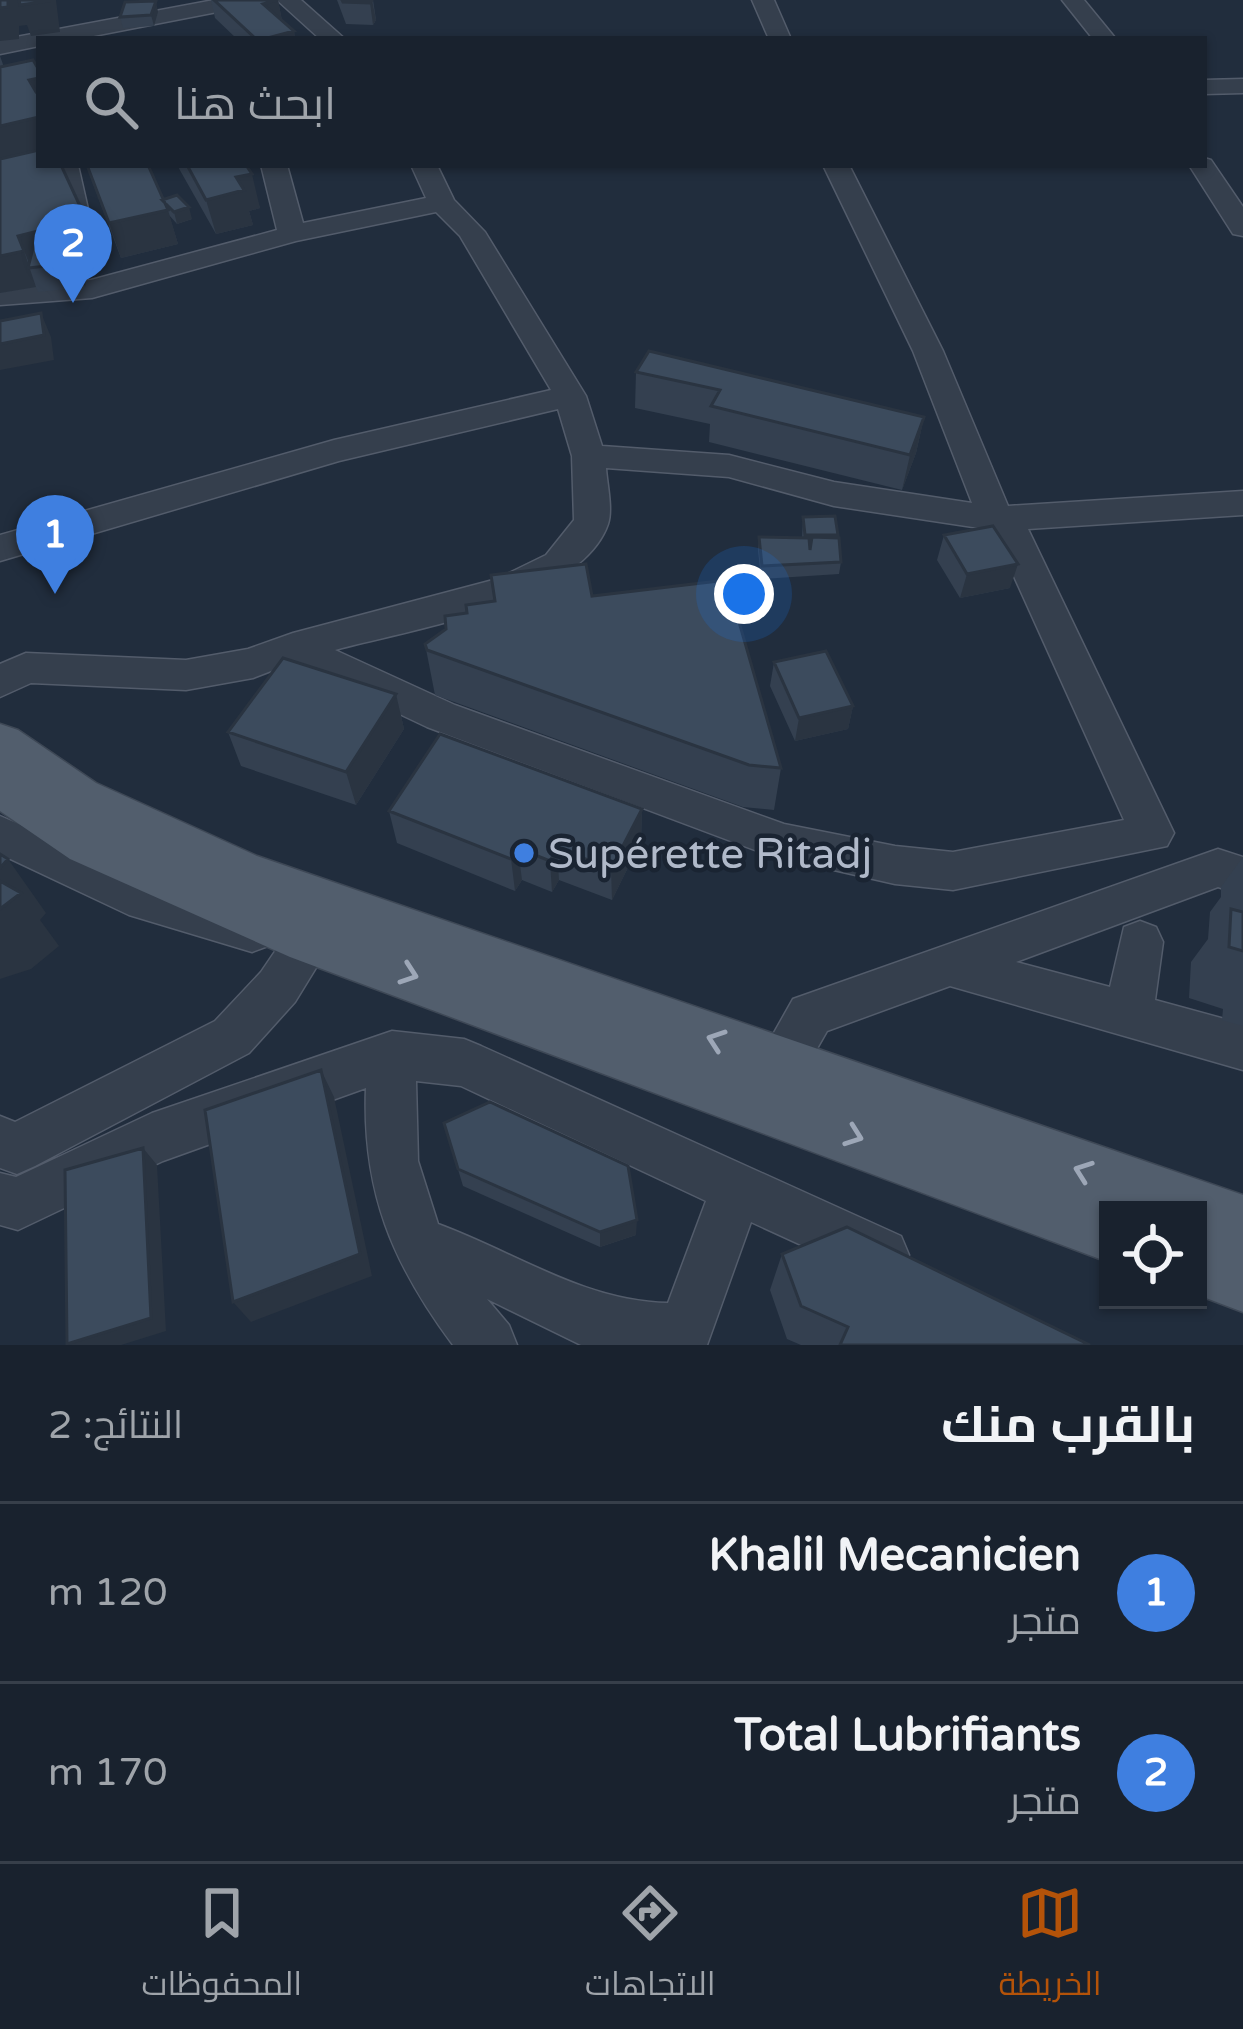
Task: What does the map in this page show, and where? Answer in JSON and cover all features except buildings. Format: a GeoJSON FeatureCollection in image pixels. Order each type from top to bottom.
{"type":"FeatureCollection","features":[{"type":"Feature","properties":{"kind":"main road"},"geometry":{"type":"LineString","coordinates":[[0,744],[44,778],[242,874],[321,923],[1099,1226]]}},
{"type":"Feature","properties":{"kind":"main road"},"geometry":{"type":"LineString","coordinates":[[0,784],[89,843],[321,923],[782,1063],[1168,1201]]}},
{"type":"Feature","properties":{"kind":"main road"},"geometry":{"type":"LineString","coordinates":[[1207,1215],[1243,1228]]}},
{"type":"Feature","properties":{"kind":"main road"},"geometry":{"type":"LineString","coordinates":[[1207,1265],[1243,1278]]}},
{"type":"Feature","properties":{"kind":"street"},"geometry":{"type":"LineString","coordinates":[[83,0],[99,26]]}},
{"type":"Feature","properties":{"kind":"street"},"geometry":{"type":"LineString","coordinates":[[52,36],[99,26],[202,18],[248,0]]}},
{"type":"Feature","properties":{"kind":"street"},"geometry":{"type":"LineString","coordinates":[[288,0],[330,36]]}},
{"type":"Feature","properties":{"kind":"street"},"geometry":{"type":"LineString","coordinates":[[763,0],[780,36]]}},
{"type":"Feature","properties":{"kind":"street"},"geometry":{"type":"LineString","coordinates":[[1073,0],[1103,36]]}},
{"type":"Feature","properties":{"kind":"street"},"geometry":{"type":"LineString","coordinates":[[0,47],[36,39]]}},
{"type":"Feature","properties":{"kind":"street"},"geometry":{"type":"LineString","coordinates":[[1207,87],[1243,86]]}},
{"type":"Feature","properties":{"kind":"street"},"geometry":{"type":"LineString","coordinates":[[66,168],[92,289]]}},
{"type":"Feature","properties":{"kind":"street"},"geometry":{"type":"LineString","coordinates":[[275,168],[292,234]]}},
{"type":"Feature","properties":{"kind":"street"},"geometry":{"type":"LineString","coordinates":[[0,682],[26,668],[186,675],[254,663],[293,647],[508,590],[559,563],[592,522],[589,456],[570,396],[471,232],[442,203],[425,168]]}},
{"type":"Feature","properties":{"kind":"street"},"geometry":{"type":"LineString","coordinates":[[293,647],[441,716],[783,842],[896,865],[953,871],[1152,833],[1013,533],[996,519],[928,350],[837,168]]}},
{"type":"Feature","properties":{"kind":"street"},"geometry":{"type":"LineString","coordinates":[[1204,168],[1243,228]]}},
{"type":"Feature","properties":{"kind":"street"},"geometry":{"type":"LineString","coordinates":[[0,296],[92,289],[292,234],[442,203]]}},
{"type":"Feature","properties":{"kind":"street"},"geometry":{"type":"LineString","coordinates":[[0,548],[334,451],[570,396]]}},
{"type":"Feature","properties":{"kind":"street"},"geometry":{"type":"LineString","coordinates":[[589,456],[729,466],[834,494],[996,519],[1243,503]]}},
{"type":"Feature","properties":{"kind":"street"},"geometry":{"type":"LineString","coordinates":[[0,834],[145,902],[252,931],[321,923]]}},
{"type":"Feature","properties":{"kind":"street"},"geometry":{"type":"LineString","coordinates":[[782,1063],[810,1016],[947,964],[1235,871]]}},
{"type":"Feature","properties":{"kind":"street"},"geometry":{"type":"LineString","coordinates":[[0,1142],[17,1148],[232,1037],[278,987],[321,923]]}},
{"type":"Feature","properties":{"kind":"street"},"geometry":{"type":"LineString","coordinates":[[1129,1015],[1140,942]]}},
{"type":"Feature","properties":{"kind":"street"},"geometry":{"type":"LineString","coordinates":[[947,964],[1243,1047]]}},
{"type":"Feature","properties":{"kind":"street"},"geometry":{"type":"LineString","coordinates":[[392,1055],[395,1178],[447,1293],[489,1345]]}},
{"type":"Feature","properties":{"kind":"street"},"geometry":{"type":"LineString","coordinates":[[0,1199],[18,1204],[152,1139],[392,1055],[464,1063],[929,1277]]}},
{"type":"Feature","properties":{"kind":"street"},"geometry":{"type":"LineString","coordinates":[[424,1246],[482,1267],[586,1319],[625,1330],[689,1338],[736,1190]]}},
{"type":"Feature","properties":{"kind":"place","name":"Total Lubrifiants"},"geometry":{"type":"Point","coordinates":[73,303]}},
{"type":"Feature","properties":{"kind":"place","name":"Khalil Mecanicien"},"geometry":{"type":"Point","coordinates":[55,594]}},
{"type":"Feature","properties":{"kind":"place","name":"Supérette Ritadj"},"geometry":{"type":"Point","coordinates":[524,853]}}]}
